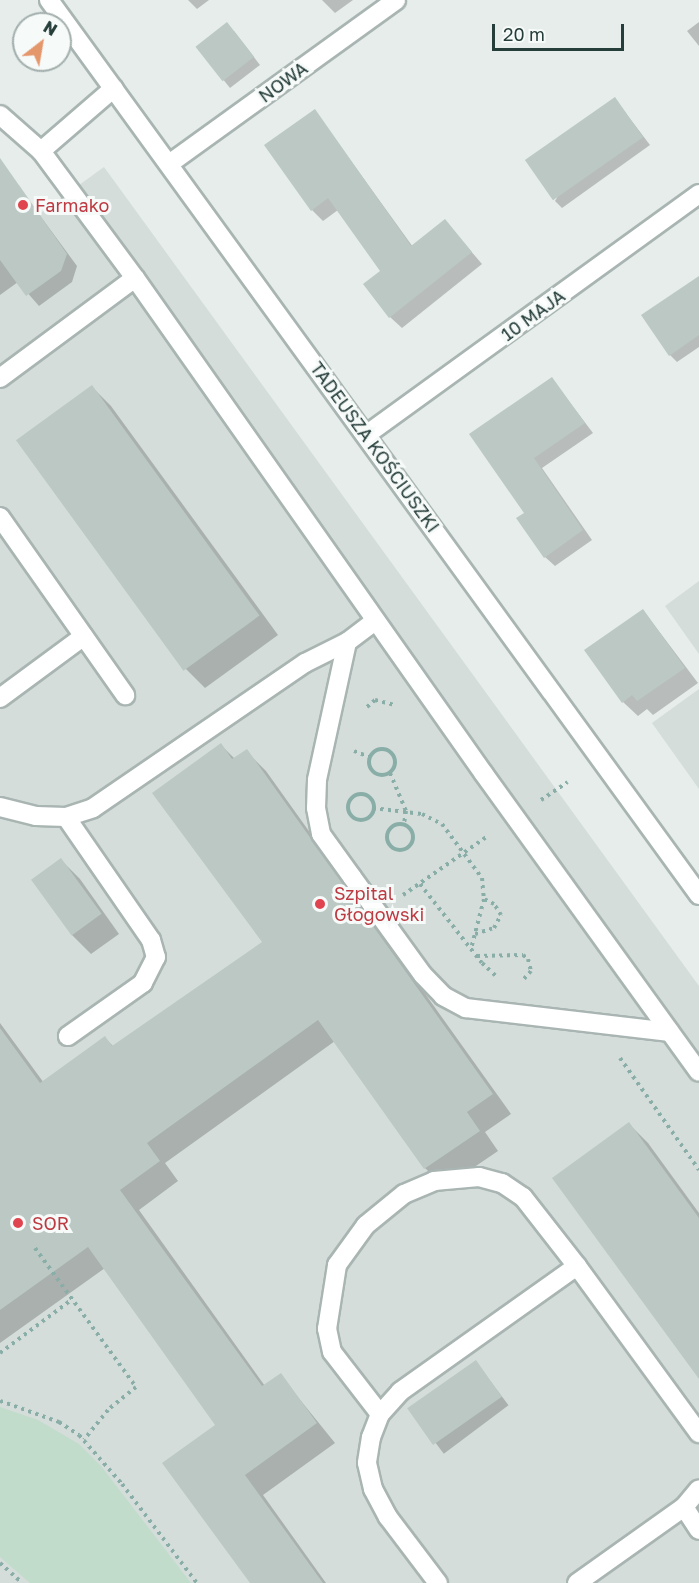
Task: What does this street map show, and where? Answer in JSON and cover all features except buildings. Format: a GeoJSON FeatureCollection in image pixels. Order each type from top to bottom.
{"type":"FeatureCollection","features":[{"type":"Feature","properties":{"kind":"street","name":"TADEUSZA KOŚCIUSZKI"},"geometry":{"type":"LineString","coordinates":[[49,0],[699,895]]}},
{"type":"Feature","properties":{"kind":"street","name":"NOWA"},"geometry":{"type":"LineString","coordinates":[[169,164],[396,0]]}},
{"type":"Feature","properties":{"kind":"street"},"geometry":{"type":"LineString","coordinates":[[41,151],[114,88]]}},
{"type":"Feature","properties":{"kind":"street"},"geometry":{"type":"LineString","coordinates":[[0,115],[41,151],[135,278],[515,818],[699,1071]]}},
{"type":"Feature","properties":{"kind":"street","name":"10 MAJA"},"geometry":{"type":"LineString","coordinates":[[366,435],[699,194]]}},
{"type":"Feature","properties":{"kind":"street"},"geometry":{"type":"LineString","coordinates":[[0,378],[135,278]]}},
{"type":"Feature","properties":{"kind":"street"},"geometry":{"type":"LineString","coordinates":[[0,517],[125,695]]}},
{"type":"Feature","properties":{"kind":"street"},"geometry":{"type":"LineString","coordinates":[[0,807],[36,816],[66,817],[93,808],[305,663],[347,642],[375,621]]}},
{"type":"Feature","properties":{"kind":"street"},"geometry":{"type":"LineString","coordinates":[[0,698],[84,636]]}},
{"type":"Feature","properties":{"kind":"street"},"geometry":{"type":"LineString","coordinates":[[347,642],[317,780],[316,808],[321,834],[442,996],[466,1008],[670,1032]]}},
{"type":"Feature","properties":{"kind":"street"},"geometry":{"type":"LineString","coordinates":[[66,817],[151,940],[156,957],[143,983],[68,1036]]}},
{"type":"Feature","properties":{"kind":"street"},"geometry":{"type":"LineString","coordinates":[[380,1414],[332,1352],[327,1329],[337,1265],[366,1225],[404,1194],[434,1181],[479,1177],[502,1183],[523,1197],[577,1266],[699,1433]]}},
{"type":"Feature","properties":{"kind":"street"},"geometry":{"type":"LineString","coordinates":[[438,1583],[388,1517],[373,1489],[367,1463],[380,1414],[400,1392],[577,1266]]}},
{"type":"Feature","properties":{"kind":"street"},"geometry":{"type":"LineString","coordinates":[[577,1583],[595,1576],[684,1507],[699,1490]]}},
{"type":"Feature","properties":{"kind":"street"},"geometry":{"type":"LineString","coordinates":[[684,1507],[699,1530]]}},
{"type":"Feature","properties":{"kind":"path"},"geometry":{"type":"LineString","coordinates":[[363,712],[375,700],[392,703],[401,710]]}},
{"type":"Feature","properties":{"kind":"path"},"geometry":{"type":"LineString","coordinates":[[352,740],[349,749],[370,757]]}},
{"type":"Feature","properties":{"kind":"path"},"geometry":{"type":"LineString","coordinates":[[390,773],[377,774],[372,770],[370,757],[375,751],[388,750],[396,760],[390,773],[406,811],[404,824]]}},
{"type":"Feature","properties":{"kind":"path"},"geometry":{"type":"LineString","coordinates":[[515,818],[568,782]]}},
{"type":"Feature","properties":{"kind":"path"},"geometry":{"type":"LineString","coordinates":[[361,794],[372,801],[373,808],[361,820],[354,818],[348,808],[354,796],[361,794]]}},
{"type":"Feature","properties":{"kind":"path"},"geometry":{"type":"LineString","coordinates":[[373,808],[406,811],[442,824],[464,853],[485,885],[484,899],[471,949]]}},
{"type":"Feature","properties":{"kind":"path"},"geometry":{"type":"LineString","coordinates":[[404,824],[410,828],[412,841],[401,850],[389,844],[387,838],[392,826],[404,824]]}},
{"type":"Feature","properties":{"kind":"path"},"geometry":{"type":"LineString","coordinates":[[484,825],[497,844]]}},
{"type":"Feature","properties":{"kind":"path"},"geometry":{"type":"LineString","coordinates":[[378,913],[490,834]]}},
{"type":"Feature","properties":{"kind":"path"},"geometry":{"type":"LineString","coordinates":[[420,884],[477,956],[504,980]]}},
{"type":"Feature","properties":{"kind":"path"},"geometry":{"type":"LineString","coordinates":[[475,934],[494,928],[501,915],[494,904],[484,899]]}},
{"type":"Feature","properties":{"kind":"path"},"geometry":{"type":"LineString","coordinates":[[477,956],[516,954],[528,959],[531,971],[526,978],[513,983]]}},
{"type":"Feature","properties":{"kind":"path"},"geometry":{"type":"LineString","coordinates":[[597,1024],[699,1170]]}},
{"type":"Feature","properties":{"kind":"path"},"geometry":{"type":"LineString","coordinates":[[35,1248],[136,1388],[108,1410],[84,1440]]}},
{"type":"Feature","properties":{"kind":"path"},"geometry":{"type":"LineString","coordinates":[[0,1353],[71,1300]]}},
{"type":"Feature","properties":{"kind":"path"},"geometry":{"type":"LineString","coordinates":[[0,1401],[59,1422],[84,1440],[197,1583]]}},
{"type":"Feature","properties":{"kind":"path"},"geometry":{"type":"LineString","coordinates":[[0,1563],[22,1583]]}},
{"type":"Feature","properties":{"kind":"shaded area","name":"Szpital Głogowski"},"geometry":{"type":"Polygon","coordinates":[[[104,167],[699,986],[699,1583],[0,1583],[0,198],[19,185],[39,214],[104,167]]]}},
{"type":"Feature","properties":{"kind":"shaded area"},"geometry":{"type":"Polygon","coordinates":[[[699,581],[699,654],[665,606],[699,581]]]}},
{"type":"Feature","properties":{"kind":"shaded area"},"geometry":{"type":"Polygon","coordinates":[[[699,689],[699,789],[652,723],[699,689]]]}},
{"type":"Feature","properties":{"kind":"green space"},"geometry":{"type":"Polygon","coordinates":[[[0,1407],[38,1420],[79,1444],[101,1466],[191,1583],[30,1583],[0,1557],[0,1407]]]}},
{"type":"Feature","properties":{"kind":"place","name":"Farmako"},"geometry":{"type":"Point","coordinates":[23,205]}},
{"type":"Feature","properties":{"kind":"place","name":"Szpital Głogowski"},"geometry":{"type":"Point","coordinates":[320,904]}},
{"type":"Feature","properties":{"kind":"place","name":"SOR"},"geometry":{"type":"Point","coordinates":[18,1223]}}]}
